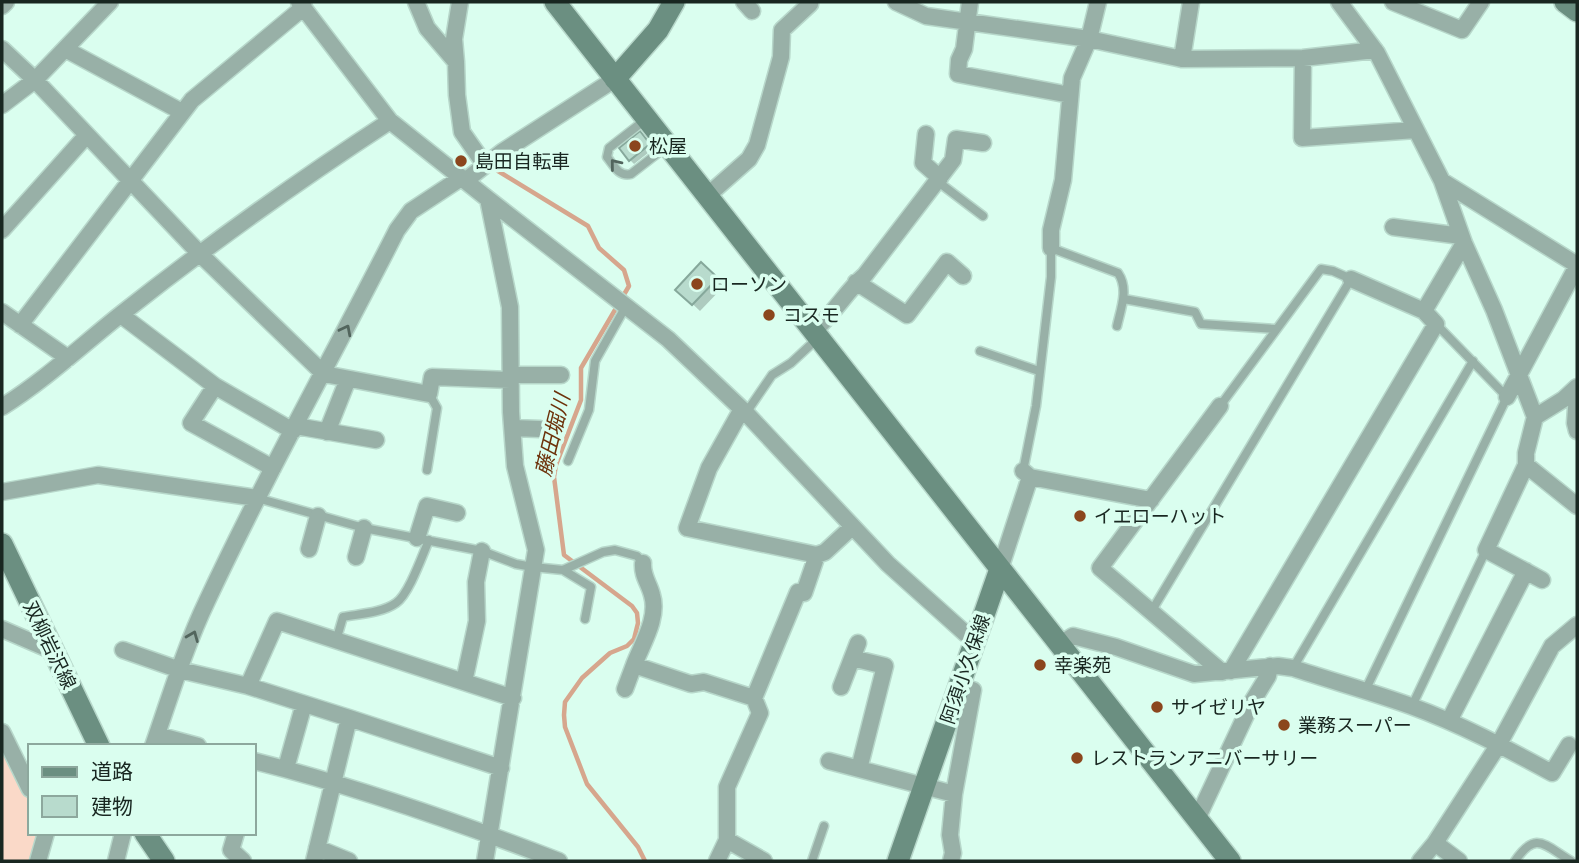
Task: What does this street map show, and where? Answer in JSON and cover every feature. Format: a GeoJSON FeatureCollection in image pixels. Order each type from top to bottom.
{"type":"FeatureCollection","features":[{"type":"Feature","properties":{"kind":"street"},"geometry":{"type":"LineString","coordinates":[[2,6],[6,2]]}},
{"type":"Feature","properties":{"kind":"street"},"geometry":{"type":"LineString","coordinates":[[2,105],[35,80],[110,2]]}},
{"type":"Feature","properties":{"kind":"street"},"geometry":{"type":"LineString","coordinates":[[416,2],[427,28],[456,62]]}},
{"type":"Feature","properties":{"kind":"street"},"geometry":{"type":"LineString","coordinates":[[460,2],[454,39],[462,132],[485,165]]}},
{"type":"Feature","properties":{"kind":"street"},"geometry":{"type":"LineString","coordinates":[[555,2],[1230,861]]}},
{"type":"Feature","properties":{"kind":"street"},"geometry":{"type":"LineString","coordinates":[[184,744],[155,740],[206,602],[257,498],[397,230],[411,212],[615,79],[658,30],[674,2]]}},
{"type":"Feature","properties":{"kind":"street"},"geometry":{"type":"LineString","coordinates":[[707,196],[749,159],[757,145],[781,57],[782,30],[811,2]]}},
{"type":"Feature","properties":{"kind":"street"},"geometry":{"type":"LineString","coordinates":[[896,2],[926,16],[1089,39],[1182,59],[1303,58],[1375,50]]}},
{"type":"Feature","properties":{"kind":"street"},"geometry":{"type":"LineString","coordinates":[[970,2],[969,23],[957,81],[1070,95]]}},
{"type":"Feature","properties":{"kind":"street"},"geometry":{"type":"LineString","coordinates":[[1051,248],[1051,230],[1063,180],[1072,78],[1089,39],[1098,2]]}},
{"type":"Feature","properties":{"kind":"street"},"geometry":{"type":"LineString","coordinates":[[1182,59],[1191,2]]}},
{"type":"Feature","properties":{"kind":"street"},"geometry":{"type":"LineString","coordinates":[[1339,2],[1375,50],[1442,181],[1462,239],[1494,310],[1535,417],[1526,453],[1526,465],[1486,550],[1542,580]]}},
{"type":"Feature","properties":{"kind":"street"},"geometry":{"type":"LineString","coordinates":[[1393,2],[1462,30],[1481,2]]}},
{"type":"Feature","properties":{"kind":"street"},"geometry":{"type":"LineString","coordinates":[[1565,2],[1577,10]]}},
{"type":"Feature","properties":{"kind":"street"},"geometry":{"type":"LineString","coordinates":[[20,325],[192,100],[301,5],[390,121],[677,347],[744,411],[888,564],[966,634]]}},
{"type":"Feature","properties":{"kind":"street"},"geometry":{"type":"LineString","coordinates":[[2,49],[35,80],[201,255],[324,374],[429,394],[432,377],[511,378],[561,374]]}},
{"type":"Feature","properties":{"kind":"street"},"geometry":{"type":"LineString","coordinates":[[65,49],[182,112]]}},
{"type":"Feature","properties":{"kind":"street"},"geometry":{"type":"LineString","coordinates":[[1303,58],[1302,138],[1416,130]]}},
{"type":"Feature","properties":{"kind":"street"},"geometry":{"type":"LineString","coordinates":[[2,407],[34,387],[121,315],[201,255],[390,121]]}},
{"type":"Feature","properties":{"kind":"street"},"geometry":{"type":"LineString","coordinates":[[926,134],[923,163],[938,179]]}},
{"type":"Feature","properties":{"kind":"street"},"geometry":{"type":"LineString","coordinates":[[3,225],[86,136]]}},
{"type":"Feature","properties":{"kind":"street"},"geometry":{"type":"LineString","coordinates":[[816,335],[850,288],[865,275],[953,160],[956,139],[983,143]]}},
{"type":"Feature","properties":{"kind":"street"},"geometry":{"type":"LineString","coordinates":[[1442,181],[1577,265],[1507,397]]}},
{"type":"Feature","properties":{"kind":"street"},"geometry":{"type":"LineString","coordinates":[[485,861],[536,550],[515,466],[510,307],[488,200]]}},
{"type":"Feature","properties":{"kind":"street"},"geometry":{"type":"LineString","coordinates":[[1393,226],[1462,239]]}},
{"type":"Feature","properties":{"kind":"street"},"geometry":{"type":"LineString","coordinates":[[1423,311],[1462,239]]}},
{"type":"Feature","properties":{"kind":"street"},"geometry":{"type":"LineString","coordinates":[[856,282],[907,314],[947,262],[963,276]]}},
{"type":"Feature","properties":{"kind":"street"},"geometry":{"type":"LineString","coordinates":[[1226,672],[1436,324],[1423,311],[1351,279]]}},
{"type":"Feature","properties":{"kind":"street"},"geometry":{"type":"LineString","coordinates":[[2,312],[68,358]]}},
{"type":"Feature","properties":{"kind":"street"},"geometry":{"type":"LineString","coordinates":[[121,315],[215,386],[294,429],[376,440]]}},
{"type":"Feature","properties":{"kind":"street"},"geometry":{"type":"LineString","coordinates":[[327,432],[348,379]]}},
{"type":"Feature","properties":{"kind":"street"},"geometry":{"type":"LineString","coordinates":[[215,386],[191,423],[273,468]]}},
{"type":"Feature","properties":{"kind":"street"},"geometry":{"type":"LineString","coordinates":[[1535,417],[1564,399],[1577,387]]}},
{"type":"Feature","properties":{"kind":"street"},"geometry":{"type":"LineString","coordinates":[[1577,394],[1577,430]]}},
{"type":"Feature","properties":{"kind":"street"},"geometry":{"type":"LineString","coordinates":[[1220,406],[1100,568],[1226,672]]}},
{"type":"Feature","properties":{"kind":"street"},"geometry":{"type":"LineString","coordinates":[[744,411],[709,468],[687,528],[817,555],[825,552],[852,527]]}},
{"type":"Feature","properties":{"kind":"street"},"geometry":{"type":"LineString","coordinates":[[513,428],[540,429]]}},
{"type":"Feature","properties":{"kind":"street"},"geometry":{"type":"LineString","coordinates":[[1526,465],[1577,506]]}},
{"type":"Feature","properties":{"kind":"street"},"geometry":{"type":"LineString","coordinates":[[1027,474],[1151,500]]}},
{"type":"Feature","properties":{"kind":"street","name":"阿須小久保線"},"geometry":{"type":"LineString","coordinates":[[898,861],[999,569],[1027,474]]}},
{"type":"Feature","properties":{"kind":"street"},"geometry":{"type":"LineString","coordinates":[[2,492],[99,475],[257,498]]}},
{"type":"Feature","properties":{"kind":"street"},"geometry":{"type":"LineString","coordinates":[[423,539],[427,506],[457,513]]}},
{"type":"Feature","properties":{"kind":"street"},"geometry":{"type":"LineString","coordinates":[[309,549],[318,516]]}},
{"type":"Feature","properties":{"kind":"street"},"geometry":{"type":"LineString","coordinates":[[356,557],[364,528]]}},
{"type":"Feature","properties":{"kind":"street","name":"双柳岩沢線"},"geometry":{"type":"LineString","coordinates":[[2,544],[98,744]]}},
{"type":"Feature","properties":{"kind":"street"},"geometry":{"type":"LineString","coordinates":[[464,682],[477,621],[476,582],[482,551]]}},
{"type":"Feature","properties":{"kind":"street"},"geometry":{"type":"LineString","coordinates":[[717,861],[727,840],[727,787],[760,713],[754,698],[798,592],[804,593],[817,555]]}},
{"type":"Feature","properties":{"kind":"street"},"geometry":{"type":"LineString","coordinates":[[625,689],[653,618],[653,597],[642,573],[643,563]]}},
{"type":"Feature","properties":{"kind":"street"},"geometry":{"type":"LineString","coordinates":[[1449,721],[1526,571]]}},
{"type":"Feature","properties":{"kind":"street"},"geometry":{"type":"LineString","coordinates":[[248,687],[277,621],[513,698]]}},
{"type":"Feature","properties":{"kind":"street"},"geometry":{"type":"LineString","coordinates":[[1420,861],[1435,843],[1499,744],[1552,646],[1577,625]]}},
{"type":"Feature","properties":{"kind":"street"},"geometry":{"type":"LineString","coordinates":[[2,629],[53,651]]}},
{"type":"Feature","properties":{"kind":"street"},"geometry":{"type":"LineString","coordinates":[[1059,645],[1073,636],[1116,647],[1189,673],[1226,672],[1270,666],[1293,668],[1412,706],[1499,744],[1552,773],[1569,745]]}},
{"type":"Feature","properties":{"kind":"street"},"geometry":{"type":"LineString","coordinates":[[123,650],[180,670],[248,687],[349,718],[501,768]]}},
{"type":"Feature","properties":{"kind":"street"},"geometry":{"type":"LineString","coordinates":[[841,687],[855,651],[885,666],[859,769]]}},
{"type":"Feature","properties":{"kind":"street"},"geometry":{"type":"LineString","coordinates":[[634,665],[691,684],[704,682],[754,698]]}},
{"type":"Feature","properties":{"kind":"street"},"geometry":{"type":"LineString","coordinates":[[1197,819],[1252,702],[1264,685],[1270,666]]}},
{"type":"Feature","properties":{"kind":"street"},"geometry":{"type":"LineString","coordinates":[[951,861],[953,853],[950,835],[954,794],[973,690]]}},
{"type":"Feature","properties":{"kind":"street"},"geometry":{"type":"LineString","coordinates":[[286,768],[304,704]]}},
{"type":"Feature","properties":{"kind":"street"},"geometry":{"type":"LineString","coordinates":[[349,718],[316,855],[349,861]]}},
{"type":"Feature","properties":{"kind":"street"},"geometry":{"type":"LineString","coordinates":[[2,732],[28,785]]}},
{"type":"Feature","properties":{"kind":"street"},"geometry":{"type":"LineString","coordinates":[[829,761],[954,794]]}},
{"type":"Feature","properties":{"kind":"street"},"geometry":{"type":"LineString","coordinates":[[256,764],[286,768],[334,783],[490,834],[559,861]]}},
{"type":"Feature","properties":{"kind":"street"},"geometry":{"type":"LineString","coordinates":[[38,861],[45,835]]}},
{"type":"Feature","properties":{"kind":"street"},"geometry":{"type":"LineString","coordinates":[[116,861],[122,835]]}},
{"type":"Feature","properties":{"kind":"street"},"geometry":{"type":"LineString","coordinates":[[146,835],[164,861]]}},
{"type":"Feature","properties":{"kind":"street"},"geometry":{"type":"LineString","coordinates":[[235,835],[231,850],[243,861]]}},
{"type":"Feature","properties":{"kind":"street"},"geometry":{"type":"LineString","coordinates":[[727,840],[764,861]]}},
{"type":"Feature","properties":{"kind":"street"},"geometry":{"type":"LineString","coordinates":[[1435,843],[1459,861]]}},
{"type":"Feature","properties":{"kind":"lane"},"geometry":{"type":"LineString","coordinates":[[647,119],[609,148],[607,157],[619,172],[631,174],[667,145]]}},
{"type":"Feature","properties":{"kind":"lane"},"geometry":{"type":"LineString","coordinates":[[938,179],[983,216]]}},
{"type":"Feature","properties":{"kind":"lane"},"geometry":{"type":"LineString","coordinates":[[1027,474],[1051,277],[1051,248],[1118,273],[1124,281],[1124,299],[1117,326]]}},
{"type":"Feature","properties":{"kind":"lane"},"geometry":{"type":"LineString","coordinates":[[1151,612],[1351,279],[1321,269],[1220,406]]}},
{"type":"Feature","properties":{"kind":"lane"},"geometry":{"type":"LineString","coordinates":[[1124,299],[1195,312],[1201,324],[1275,329]]}},
{"type":"Feature","properties":{"kind":"lane"},"geometry":{"type":"LineString","coordinates":[[568,461],[587,417],[595,361],[622,303]]}},
{"type":"Feature","properties":{"kind":"lane"},"geometry":{"type":"LineString","coordinates":[[1365,691],[1507,397],[1436,324]]}},
{"type":"Feature","properties":{"kind":"lane"},"geometry":{"type":"LineString","coordinates":[[744,411],[772,374],[791,363],[816,335]]}},
{"type":"Feature","properties":{"kind":"lane"},"geometry":{"type":"LineString","coordinates":[[980,351],[1039,371]]}},
{"type":"Feature","properties":{"kind":"lane"},"geometry":{"type":"LineString","coordinates":[[1293,668],[1473,361]]}},
{"type":"Feature","properties":{"kind":"lane"},"geometry":{"type":"LineString","coordinates":[[427,470],[437,408],[429,394]]}},
{"type":"Feature","properties":{"kind":"lane"},"geometry":{"type":"LineString","coordinates":[[257,498],[364,528],[482,551],[516,564],[533,567],[567,568],[603,552],[615,551],[637,556],[643,563]]}},
{"type":"Feature","properties":{"kind":"lane"},"geometry":{"type":"LineString","coordinates":[[336,640],[343,617],[395,604],[403,596],[423,539]]}},
{"type":"Feature","properties":{"kind":"lane"},"geometry":{"type":"LineString","coordinates":[[1412,706],[1486,550]]}},
{"type":"Feature","properties":{"kind":"lane"},"geometry":{"type":"LineString","coordinates":[[567,568],[591,587],[585,619]]}},
{"type":"Feature","properties":{"kind":"lane"},"geometry":{"type":"LineString","coordinates":[[812,861],[824,825]]}},
{"type":"Feature","properties":{"kind":"lane"},"geometry":{"type":"LineString","coordinates":[[1515,861],[1525,846],[1531,843],[1541,843],[1571,861]]}},
{"type":"Feature","properties":{"kind":"shaded area"},"geometry":{"type":"Polygon","coordinates":[[[2,732],[28,785],[28,835],[45,835],[38,861],[2,861],[2,732]]]}},
{"type":"Feature","properties":{"kind":"building","name":"松屋"},"geometry":{"type":"Polygon","coordinates":[[[640,131],[650,144],[629,161],[619,148],[640,131]]]}},
{"type":"Feature","properties":{"kind":"building","name":"ローソン"},"geometry":{"type":"Polygon","coordinates":[[[701,262],[718,278],[692,305],[675,290],[701,262]]]}},
{"type":"Feature","properties":{"kind":"waterway","name":"藤田堀川"},"geometry":{"type":"LineString","coordinates":[[498,171],[588,226],[599,248],[624,270],[629,286],[581,368],[581,400],[554,477],[564,555],[632,606],[637,613],[638,623],[634,639],[627,646],[610,653],[582,678],[565,702],[564,715],[565,727],[587,784],[638,847],[645,861]]}},
{"type":"Feature","properties":{"kind":"place","name":"松屋"},"geometry":{"type":"Point","coordinates":[635,146]}},
{"type":"Feature","properties":{"kind":"place","name":"島田自転車"},"geometry":{"type":"Point","coordinates":[461,161]}},
{"type":"Feature","properties":{"kind":"place","name":"ローソン"},"geometry":{"type":"Point","coordinates":[697,284]}},
{"type":"Feature","properties":{"kind":"place","name":"コスモ"},"geometry":{"type":"Point","coordinates":[769,315]}},
{"type":"Feature","properties":{"kind":"place","name":"イエローハット"},"geometry":{"type":"Point","coordinates":[1080,516]}},
{"type":"Feature","properties":{"kind":"place","name":"幸楽苑"},"geometry":{"type":"Point","coordinates":[1040,665]}},
{"type":"Feature","properties":{"kind":"place","name":"サイゼリヤ"},"geometry":{"type":"Point","coordinates":[1157,707]}},
{"type":"Feature","properties":{"kind":"place","name":"業務スーパー"},"geometry":{"type":"Point","coordinates":[1284,725]}},
{"type":"Feature","properties":{"kind":"place","name":"レストランアニバーサリー"},"geometry":{"type":"Point","coordinates":[1077,758]}}]}
